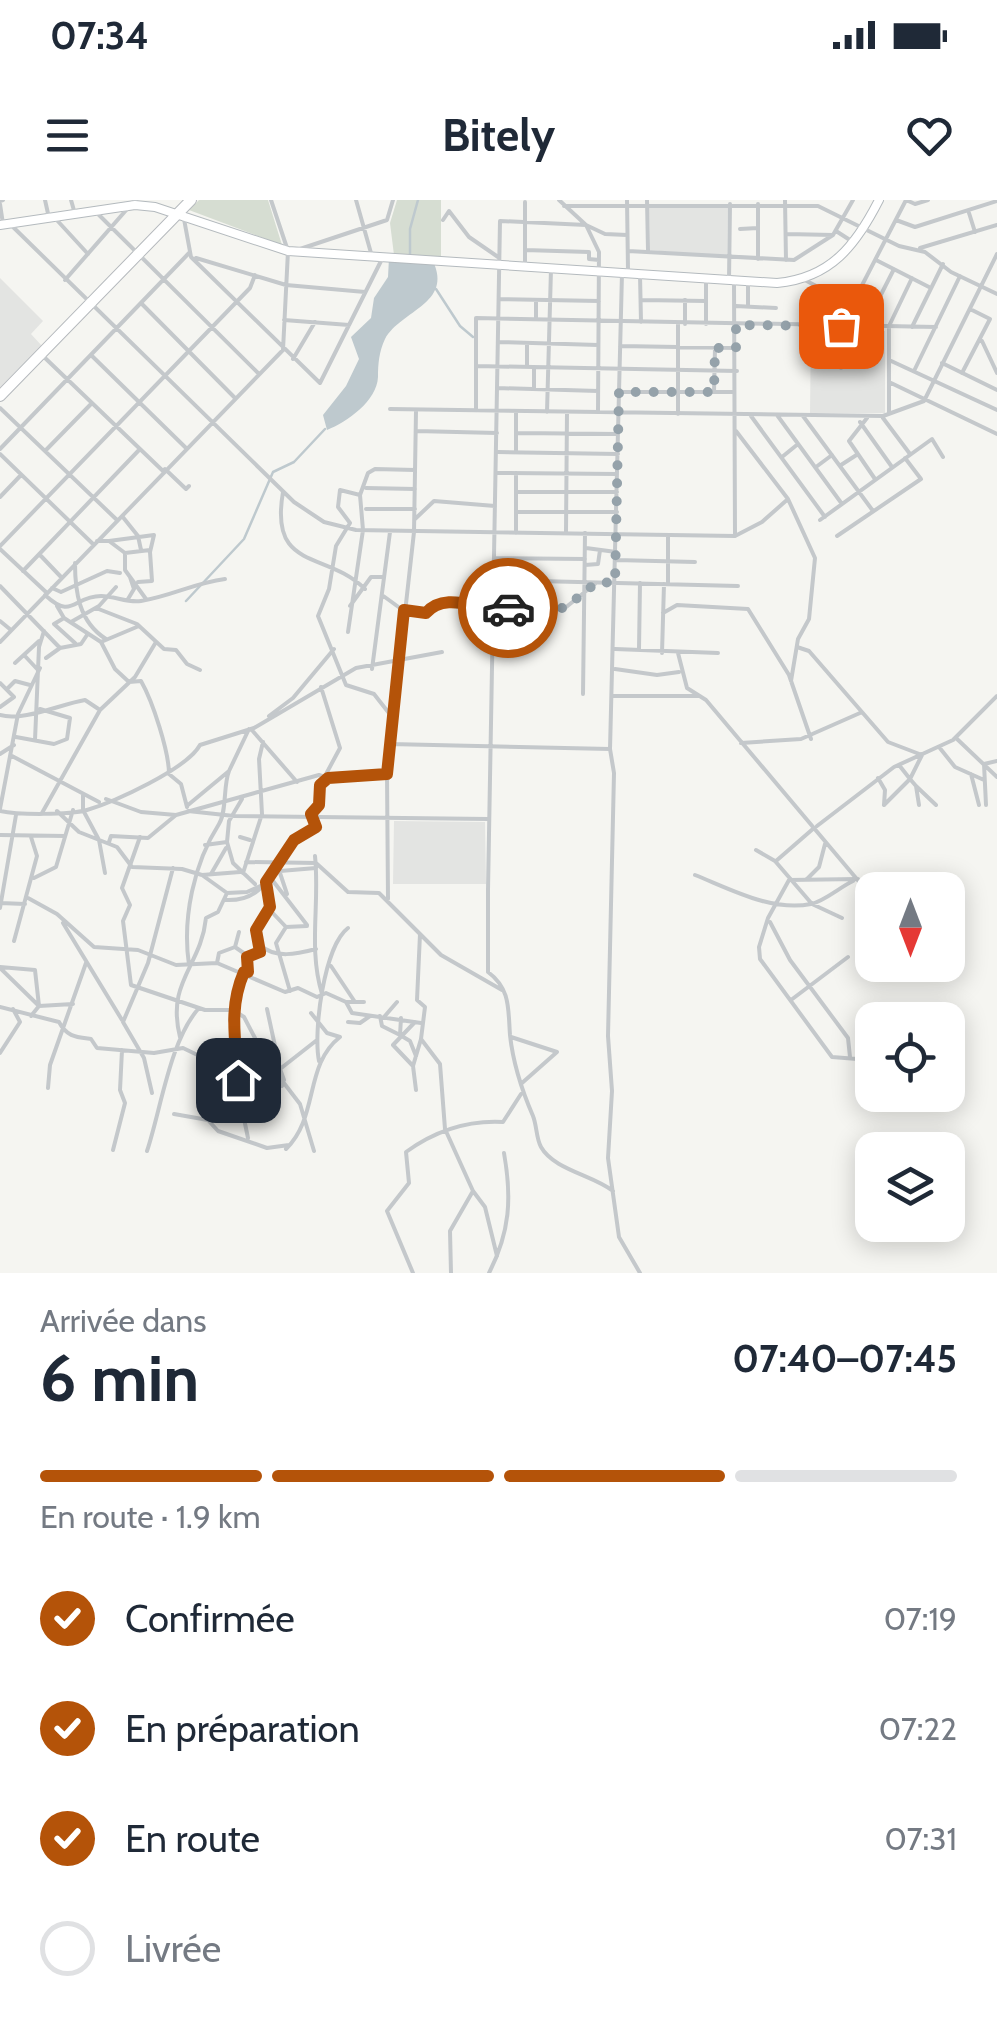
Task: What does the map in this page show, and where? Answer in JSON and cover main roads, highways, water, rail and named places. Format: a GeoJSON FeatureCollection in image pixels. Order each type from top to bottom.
{"type":"FeatureCollection","features":[{"type":"Feature","properties":{"kind":"main road"},"geometry":{"type":"LineString","coordinates":[[0,396],[192,200]]}},
{"type":"Feature","properties":{"kind":"waterway"},"geometry":{"type":"LineString","coordinates":[[410,257],[410,229],[418,200]]}},
{"type":"Feature","properties":{"kind":"waterway"},"geometry":{"type":"LineString","coordinates":[[436,289],[460,326],[473,337]]}},
{"type":"Feature","properties":{"kind":"waterway"},"geometry":{"type":"LineString","coordinates":[[186,601],[244,539],[273,472],[294,462],[325,429]]}}]}
